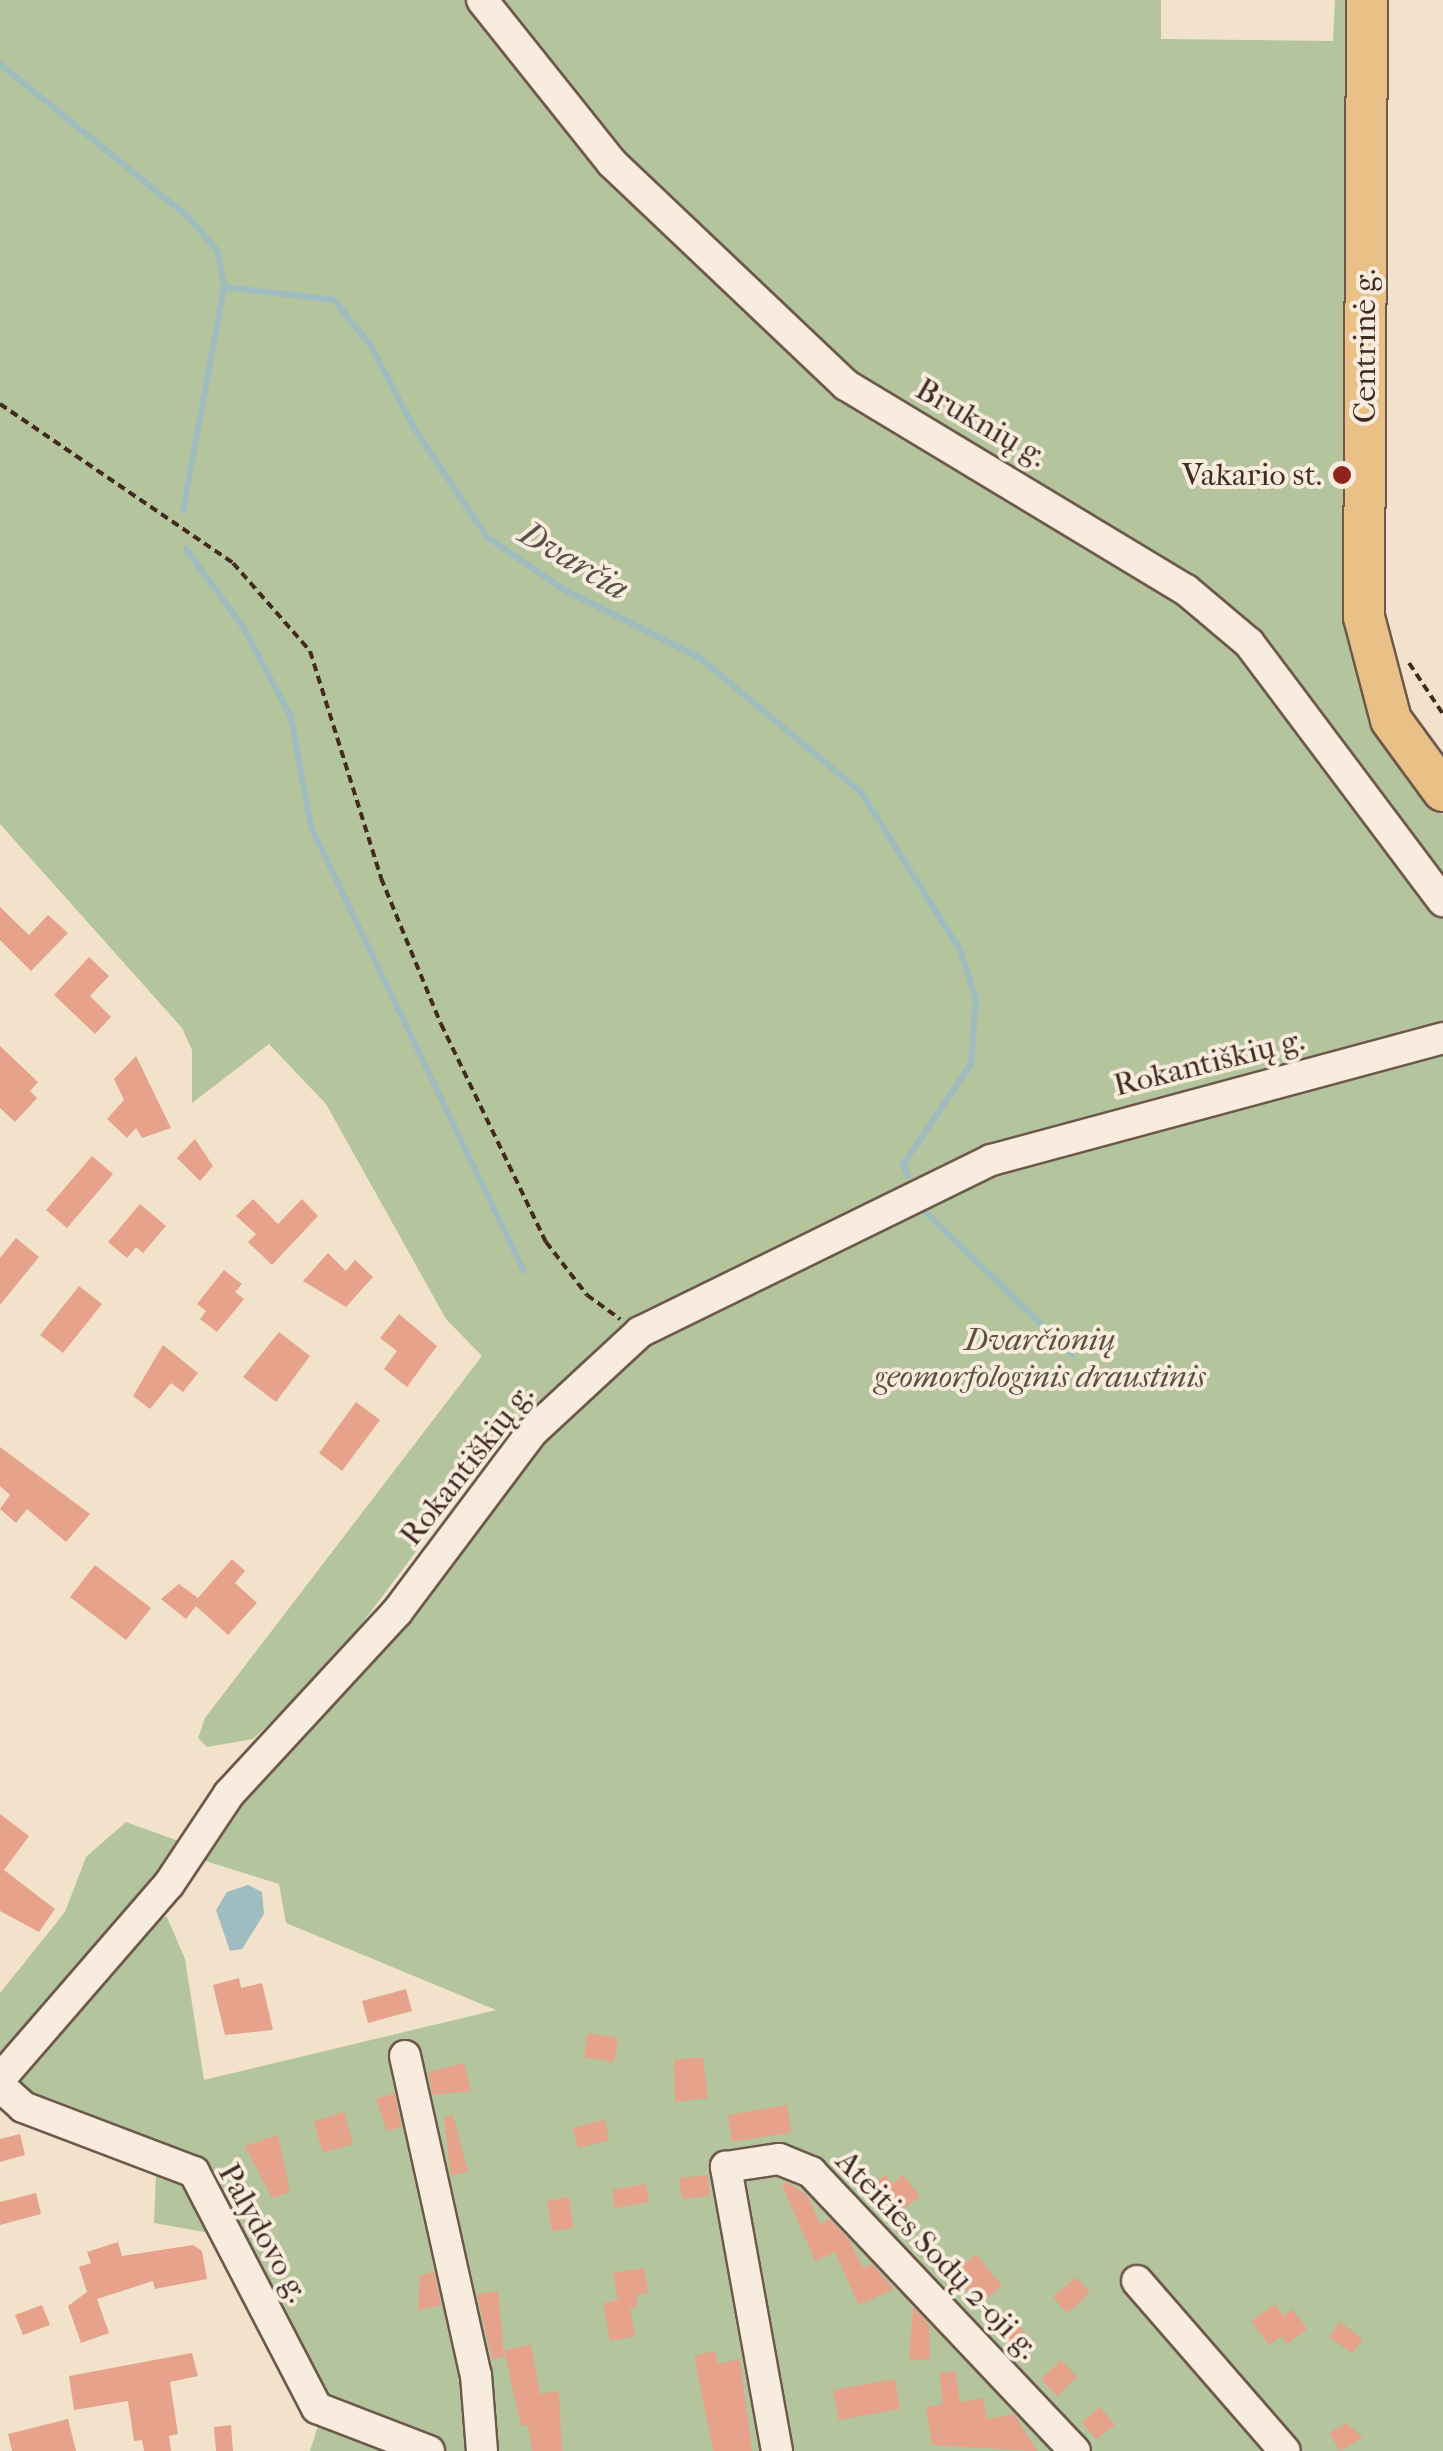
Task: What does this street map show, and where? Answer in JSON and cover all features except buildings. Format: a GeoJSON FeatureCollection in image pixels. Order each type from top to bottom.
{"type":"FeatureCollection","features":[{"type":"Feature","properties":{"kind":"main road","name":"Centrinė g."},"geometry":{"type":"LineString","coordinates":[[1367,0],[1364,617],[1391,720],[1443,791]]}},
{"type":"Feature","properties":{"kind":"street","name":"Bruknių g."},"geometry":{"type":"LineString","coordinates":[[482,0],[612,163],[846,385],[1186,590],[1249,643],[1443,901]]}},
{"type":"Feature","properties":{"kind":"street","name":"Rokantiškių g."},"geometry":{"type":"LineString","coordinates":[[0,2083],[169,1884],[229,1794],[397,1612],[532,1432],[640,1332],[991,1160],[1443,1038]]}},
{"type":"Feature","properties":{"kind":"street"},"geometry":{"type":"LineString","coordinates":[[405,2056],[476,2376],[482,2451]]}},
{"type":"Feature","properties":{"kind":"street","name":"Palydovo g."},"geometry":{"type":"LineString","coordinates":[[0,2083],[23,2107],[194,2172],[316,2408],[429,2451]]}},
{"type":"Feature","properties":{"kind":"street","name":"Ateities Sodų 2-oji g."},"geometry":{"type":"LineString","coordinates":[[778,2451],[726,2167],[780,2159],[811,2172],[1075,2451]]}},
{"type":"Feature","properties":{"kind":"street"},"geometry":{"type":"LineString","coordinates":[[1137,2281],[1285,2451]]}},
{"type":"Feature","properties":{"kind":"path"},"geometry":{"type":"LineString","coordinates":[[0,404],[233,563],[310,651],[381,878],[441,1024],[546,1242],[587,1296],[640,1332]]}},
{"type":"Feature","properties":{"kind":"path"},"geometry":{"type":"LineString","coordinates":[[1402,652],[1443,714]]}},
{"type":"Feature","properties":{"kind":"green space","name":"Dvarčionių geomorfologinis draustinis"},"geometry":{"type":"Polygon","coordinates":[[[0,0],[1161,0],[1161,39],[1333,41],[1335,0],[1356,0],[1350,611],[1425,790],[1443,815],[1443,1030],[1314,1065],[1338,1084],[1443,1055],[1443,2451],[310,2451],[319,2423],[238,2238],[154,2223],[157,2150],[36,2100],[17,2083],[155,1917],[167,1917],[185,1959],[204,2080],[496,2010],[286,1923],[279,1884],[199,1859],[235,1808],[434,1588],[550,1426],[532,1407],[504,1434],[325,1673],[253,1739],[207,1747],[198,1738],[205,1718],[482,1356],[446,1319],[326,1104],[269,1044],[192,1103],[192,1050],[182,1028],[0,824],[0,0]]]}},
{"type":"Feature","properties":{"kind":"green space"},"geometry":{"type":"Polygon","coordinates":[[[126,1822],[184,1843],[0,2065],[0,1993],[65,1912],[86,1857],[126,1822]]]}},
{"type":"Feature","properties":{"kind":"water"},"geometry":{"type":"Polygon","coordinates":[[[248,1885],[262,1892],[264,1914],[242,1949],[230,1951],[216,1910],[227,1892],[248,1885]]]}},
{"type":"Feature","properties":{"kind":"waterway","name":"Dvarčia"},"geometry":{"type":"LineString","coordinates":[[0,64],[186,215],[217,250],[224,287],[334,300],[371,346],[414,428],[487,537],[563,589],[700,658],[861,792],[960,950],[976,999],[971,1064],[903,1165],[908,1176]]}},
{"type":"Feature","properties":{"kind":"waterway"},"geometry":{"type":"LineString","coordinates":[[183,511],[224,287]]}},
{"type":"Feature","properties":{"kind":"waterway"},"geometry":{"type":"LineString","coordinates":[[186,549],[243,627],[291,717],[311,827],[524,1271]]}},
{"type":"Feature","properties":{"kind":"waterway","name":"Dvarčia"},"geometry":{"type":"LineString","coordinates":[[924,1211],[1072,1354]]}},
{"type":"Feature","properties":{"kind":"place","name":"Vakario st."},"geometry":{"type":"Point","coordinates":[1342,475]}}]}
